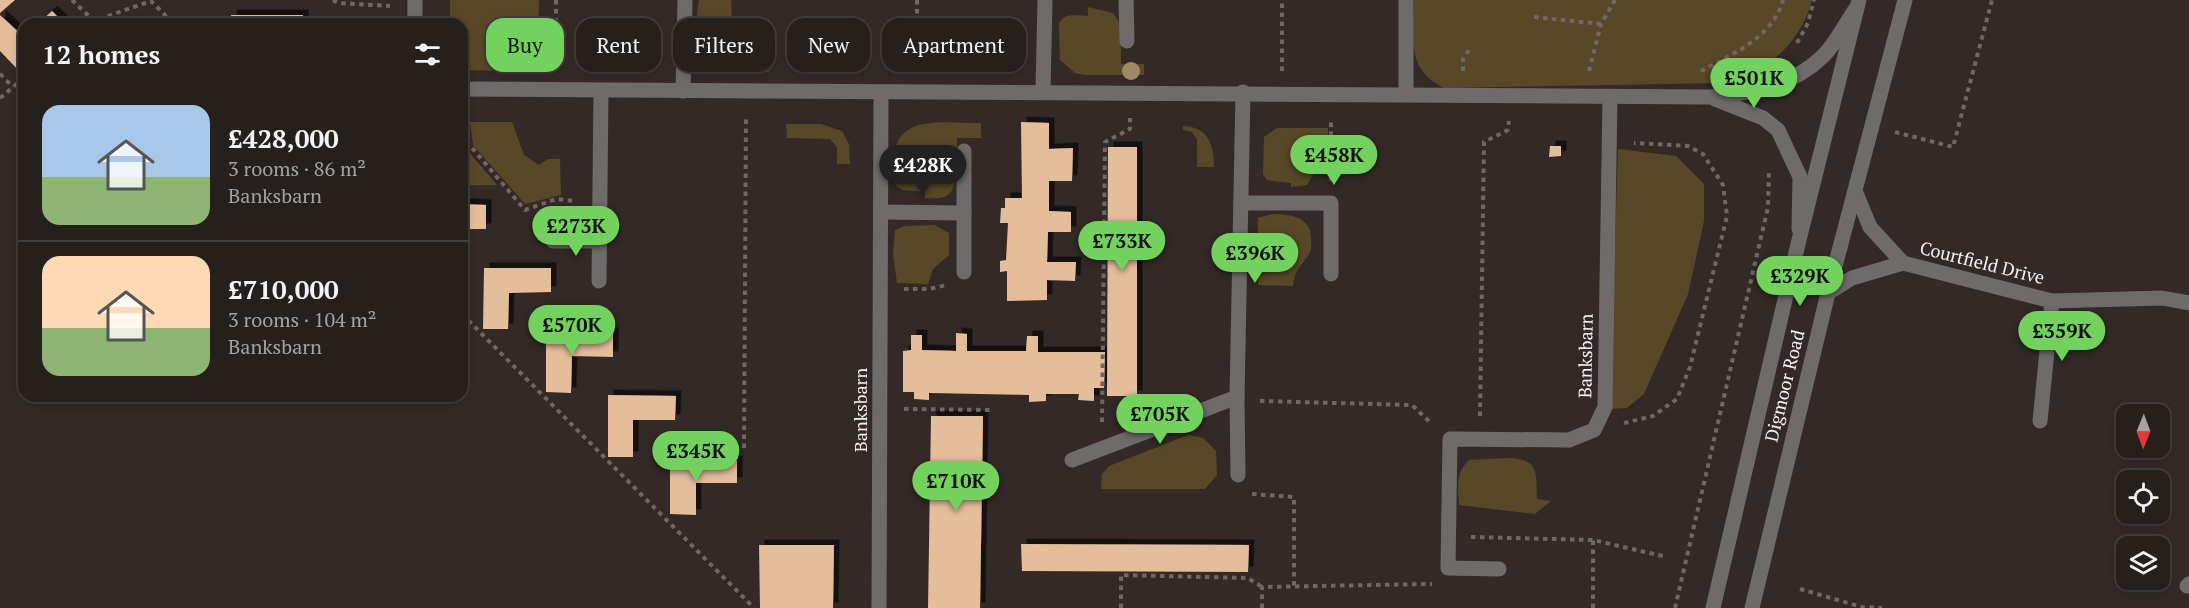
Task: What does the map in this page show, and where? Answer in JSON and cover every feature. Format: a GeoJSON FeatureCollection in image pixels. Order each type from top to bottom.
{"type":"FeatureCollection","features":[{"type":"Feature","properties":{"kind":"street"},"geometry":{"type":"LineString","coordinates":[[683,91],[685,0]]}},
{"type":"Feature","properties":{"kind":"street"},"geometry":{"type":"LineString","coordinates":[[1043,91],[1045,0]]}},
{"type":"Feature","properties":{"kind":"street"},"geometry":{"type":"LineString","coordinates":[[1126,0],[1127,41]]}},
{"type":"Feature","properties":{"kind":"street"},"geometry":{"type":"LineString","coordinates":[[1406,0],[1406,94]]}},
{"type":"Feature","properties":{"kind":"street","name":"Digmoor Road"},"geometry":{"type":"LineString","coordinates":[[1752,608],[1828,293],[1905,0]]}},
{"type":"Feature","properties":{"kind":"street"},"geometry":{"type":"LineString","coordinates":[[468,89],[881,94],[1043,91],[1610,98],[1710,97],[1748,93],[1788,80],[1823,57],[1859,2]]}},
{"type":"Feature","properties":{"kind":"street","name":"Digmoor Road"},"geometry":{"type":"LineString","coordinates":[[1713,608],[1798,244],[1859,2]]}},
{"type":"Feature","properties":{"kind":"street"},"geometry":{"type":"LineString","coordinates":[[599,281],[601,92]]}},
{"type":"Feature","properties":{"kind":"street"},"geometry":{"type":"LineString","coordinates":[[1238,475],[1237,397],[1243,92]]}},
{"type":"Feature","properties":{"kind":"street","name":"Banksbarn"},"geometry":{"type":"LineString","coordinates":[[879,608],[881,94]]}},
{"type":"Feature","properties":{"kind":"street"},"geometry":{"type":"LineString","coordinates":[[1710,97],[1763,118],[1779,130],[1800,177],[1798,244]]}},
{"type":"Feature","properties":{"kind":"street","name":"Banksbarn"},"geometry":{"type":"LineString","coordinates":[[1594,430],[1605,407],[1610,98]]}},
{"type":"Feature","properties":{"kind":"street"},"geometry":{"type":"LineString","coordinates":[[964,151],[964,272]]}},
{"type":"Feature","properties":{"kind":"street","name":"Courtfield Drive"},"geometry":{"type":"LineString","coordinates":[[1856,193],[1870,227],[1903,263]]}},
{"type":"Feature","properties":{"kind":"street"},"geometry":{"type":"LineString","coordinates":[[1240,203],[1331,202],[1331,274]]}},
{"type":"Feature","properties":{"kind":"street"},"geometry":{"type":"LineString","coordinates":[[881,212],[964,213]]}},
{"type":"Feature","properties":{"kind":"street"},"geometry":{"type":"LineString","coordinates":[[553,241],[598,241]]}},
{"type":"Feature","properties":{"kind":"street","name":"Courtfield Drive"},"geometry":{"type":"LineString","coordinates":[[1828,293],[1852,278],[1903,263],[2052,301],[2162,298],[2189,303]]}},
{"type":"Feature","properties":{"kind":"street","name":"Courtfield Drive"},"geometry":{"type":"LineString","coordinates":[[2040,421],[2052,301]]}},
{"type":"Feature","properties":{"kind":"street"},"geometry":{"type":"LineString","coordinates":[[1072,460],[1237,397]]}},
{"type":"Feature","properties":{"kind":"street"},"geometry":{"type":"LineString","coordinates":[[1498,569],[1448,568],[1450,440],[1569,440],[1594,430]]}},
{"type":"Feature","properties":{"kind":"path"},"geometry":{"type":"LineString","coordinates":[[72,0],[88,18]]}},
{"type":"Feature","properties":{"kind":"path"},"geometry":{"type":"LineString","coordinates":[[103,18],[151,0],[168,18]]}},
{"type":"Feature","properties":{"kind":"path"},"geometry":{"type":"LineString","coordinates":[[333,0],[338,3],[415,4]]}},
{"type":"Feature","properties":{"kind":"path"},"geometry":{"type":"LineString","coordinates":[[556,0],[556,91]]}},
{"type":"Feature","properties":{"kind":"path"},"geometry":{"type":"LineString","coordinates":[[916,0],[918,93]]}},
{"type":"Feature","properties":{"kind":"path"},"geometry":{"type":"LineString","coordinates":[[1282,0],[1282,93]]}},
{"type":"Feature","properties":{"kind":"path"},"geometry":{"type":"LineString","coordinates":[[1587,78],[1601,24],[1615,0]]}},
{"type":"Feature","properties":{"kind":"path"},"geometry":{"type":"LineString","coordinates":[[1690,72],[1701,71],[1761,35],[1779,16],[1783,0]]}},
{"type":"Feature","properties":{"kind":"path"},"geometry":{"type":"LineString","coordinates":[[1794,50],[1808,23],[1815,0]]}},
{"type":"Feature","properties":{"kind":"path"},"geometry":{"type":"LineString","coordinates":[[1892,131],[1953,147],[1992,0]]}},
{"type":"Feature","properties":{"kind":"path"},"geometry":{"type":"LineString","coordinates":[[1534,18],[1601,24]]}},
{"type":"Feature","properties":{"kind":"path"},"geometry":{"type":"LineString","coordinates":[[1462,79],[1463,59],[1471,47]]}},
{"type":"Feature","properties":{"kind":"path"},"geometry":{"type":"LineString","coordinates":[[0,74],[13,87]]}},
{"type":"Feature","properties":{"kind":"path"},"geometry":{"type":"LineString","coordinates":[[1,97],[18,83]]}},
{"type":"Feature","properties":{"kind":"path"},"geometry":{"type":"LineString","coordinates":[[1102,450],[1105,142],[1130,129],[1131,92]]}},
{"type":"Feature","properties":{"kind":"path"},"geometry":{"type":"LineString","coordinates":[[744,448],[746,93]]}},
{"type":"Feature","properties":{"kind":"path"},"geometry":{"type":"LineString","coordinates":[[1331,93],[1331,202]]}},
{"type":"Feature","properties":{"kind":"path"},"geometry":{"type":"LineString","coordinates":[[1479,440],[1484,142],[1508,130],[1511,96]]}},
{"type":"Feature","properties":{"kind":"path"},"geometry":{"type":"LineString","coordinates":[[1594,430],[1653,416],[1677,399],[1690,367],[1727,216],[1723,184],[1702,154],[1688,146],[1610,142]]}},
{"type":"Feature","properties":{"kind":"path"},"geometry":{"type":"LineString","coordinates":[[468,143],[525,210],[556,200],[599,202]]}},
{"type":"Feature","properties":{"kind":"path"},"geometry":{"type":"LineString","coordinates":[[1675,608],[1768,207],[1769,161]]}},
{"type":"Feature","properties":{"kind":"path"},"geometry":{"type":"LineString","coordinates":[[881,289],[929,289],[948,285],[964,272]]}},
{"type":"Feature","properties":{"kind":"path"},"geometry":{"type":"LineString","coordinates":[[468,320],[754,608]]}},
{"type":"Feature","properties":{"kind":"path"},"geometry":{"type":"LineString","coordinates":[[1237,397],[1266,402],[1412,405],[1450,440]]}},
{"type":"Feature","properties":{"kind":"path"},"geometry":{"type":"LineString","coordinates":[[881,409],[991,410]]}},
{"type":"Feature","properties":{"kind":"path"},"geometry":{"type":"LineString","coordinates":[[1238,475],[1253,495],[1294,497],[1294,586]]}},
{"type":"Feature","properties":{"kind":"path"},"geometry":{"type":"LineString","coordinates":[[1448,537],[1593,540],[1667,557]]}},
{"type":"Feature","properties":{"kind":"path"},"geometry":{"type":"LineString","coordinates":[[1593,540],[1593,608]]}},
{"type":"Feature","properties":{"kind":"path"},"geometry":{"type":"LineString","coordinates":[[1121,608],[1121,575],[1248,578],[1262,587],[1431,585],[1448,568]]}},
{"type":"Feature","properties":{"kind":"path"},"geometry":{"type":"LineString","coordinates":[[1262,587],[1262,608]]}},
{"type":"Feature","properties":{"kind":"path"},"geometry":{"type":"LineString","coordinates":[[1800,589],[1862,608],[1882,608]]}},
{"type":"Feature","properties":{"kind":"shaded area"},"geometry":{"type":"Polygon","coordinates":[[[450,0],[539,0],[538,18],[486,18],[486,71],[468,70],[468,18],[450,18],[450,0]]]}},
{"type":"Feature","properties":{"kind":"shaded area"},"geometry":{"type":"Polygon","coordinates":[[[699,0],[731,0],[732,18],[697,17],[699,0]]]}},
{"type":"Feature","properties":{"kind":"shaded area"},"geometry":{"type":"Polygon","coordinates":[[[1414,0],[1812,0],[1799,30],[1780,54],[1755,71],[1725,83],[1444,88],[1432,80],[1417,62],[1413,39],[1414,0]]]}},
{"type":"Feature","properties":{"kind":"shaded area"},"geometry":{"type":"Polygon","coordinates":[[[1088,7],[1113,13],[1121,25],[1121,64],[1144,64],[1144,75],[1084,75],[1075,73],[1060,60],[1059,24],[1061,20],[1067,16],[1088,16],[1088,7]]]}},
{"type":"Feature","properties":{"kind":"shaded area"},"geometry":{"type":"Polygon","coordinates":[[[470,122],[512,122],[524,155],[539,165],[548,159],[560,159],[561,195],[525,204],[473,145],[470,122]]]}},
{"type":"Feature","properties":{"kind":"shaded area"},"geometry":{"type":"Polygon","coordinates":[[[939,122],[981,123],[981,138],[957,138],[956,180],[949,194],[942,198],[925,198],[925,192],[903,190],[896,186],[894,158],[897,143],[904,133],[914,127],[939,122]]]}},
{"type":"Feature","properties":{"kind":"shaded area"},"geometry":{"type":"Polygon","coordinates":[[[786,124],[821,124],[842,131],[849,144],[850,164],[837,164],[837,147],[830,139],[787,138],[786,124]]]}},
{"type":"Feature","properties":{"kind":"shaded area"},"geometry":{"type":"Polygon","coordinates":[[[1183,126],[1192,127],[1204,133],[1208,138],[1213,151],[1214,167],[1197,167],[1197,139],[1192,132],[1183,130],[1183,126]]]}},
{"type":"Feature","properties":{"kind":"shaded area"},"geometry":{"type":"Polygon","coordinates":[[[1277,128],[1328,128],[1328,156],[1318,156],[1318,166],[1307,185],[1291,187],[1291,183],[1267,180],[1263,174],[1264,137],[1277,128]]]}},
{"type":"Feature","properties":{"kind":"shaded area"},"geometry":{"type":"Polygon","coordinates":[[[1618,149],[1676,156],[1704,184],[1704,221],[1688,294],[1644,394],[1627,408],[1610,409],[1618,149]]]}},
{"type":"Feature","properties":{"kind":"shaded area"},"geometry":{"type":"Polygon","coordinates":[[[468,151],[497,185],[468,185],[468,151]]]}},
{"type":"Feature","properties":{"kind":"shaded area"},"geometry":{"type":"Polygon","coordinates":[[[1272,214],[1298,218],[1307,225],[1310,231],[1311,250],[1297,271],[1293,286],[1258,285],[1258,218],[1272,214]]]}},
{"type":"Feature","properties":{"kind":"shaded area"},"geometry":{"type":"Polygon","coordinates":[[[934,225],[949,233],[949,255],[933,269],[928,284],[897,283],[893,254],[895,230],[904,226],[934,225]]]}},
{"type":"Feature","properties":{"kind":"shaded area"},"geometry":{"type":"Polygon","coordinates":[[[1188,435],[1203,438],[1216,451],[1217,475],[1205,489],[1101,489],[1102,474],[1109,466],[1188,435]]]}},
{"type":"Feature","properties":{"kind":"shaded area"},"geometry":{"type":"Polygon","coordinates":[[[1507,458],[1530,464],[1536,474],[1537,499],[1551,501],[1535,514],[1459,505],[1459,475],[1469,460],[1507,458]]]}},
{"type":"Feature","properties":{"kind":"building"},"geometry":{"type":"Polygon","coordinates":[[[0,0],[15,0],[0,13],[0,0]]]}},
{"type":"Feature","properties":{"kind":"building"},"geometry":{"type":"Polygon","coordinates":[[[52,11],[59,18],[44,18],[52,11]]]}},
{"type":"Feature","properties":{"kind":"building"},"geometry":{"type":"Polygon","coordinates":[[[0,15],[18,32],[18,70],[0,51],[0,15]]]}},
{"type":"Feature","properties":{"kind":"building"},"geometry":{"type":"Polygon","coordinates":[[[231,15],[303,15],[303,18],[231,18],[231,15]]]}},
{"type":"Feature","properties":{"kind":"building"},"geometry":{"type":"Polygon","coordinates":[[[1021,122],[1049,123],[1049,149],[1073,148],[1072,181],[1049,181],[1049,211],[1071,212],[1071,232],[1048,232],[1047,262],[1076,262],[1075,281],[1047,280],[1047,300],[1007,301],[1007,271],[1000,272],[1000,261],[1006,260],[1008,223],[1000,223],[1001,208],[1005,208],[1005,198],[1022,198],[1021,122]]]}},
{"type":"Feature","properties":{"kind":"building"},"geometry":{"type":"Polygon","coordinates":[[[1550,146],[1561,146],[1561,156],[1549,157],[1550,146]]]}},
{"type":"Feature","properties":{"kind":"building"},"geometry":{"type":"Polygon","coordinates":[[[1108,147],[1137,147],[1137,396],[1107,396],[1108,147]]]}},
{"type":"Feature","properties":{"kind":"building"},"geometry":{"type":"Polygon","coordinates":[[[468,204],[486,205],[486,229],[468,229],[468,204]]]}},
{"type":"Feature","properties":{"kind":"building"},"geometry":{"type":"Polygon","coordinates":[[[484,268],[551,268],[551,292],[509,293],[508,329],[483,329],[484,268]]]}},
{"type":"Feature","properties":{"kind":"building"},"geometry":{"type":"Polygon","coordinates":[[[546,333],[613,333],[613,357],[572,356],[571,393],[546,392],[546,333]]]}},
{"type":"Feature","properties":{"kind":"building"},"geometry":{"type":"Polygon","coordinates":[[[956,333],[967,334],[967,351],[1026,351],[1027,336],[1038,336],[1038,352],[1105,352],[1104,388],[1094,388],[1094,401],[1078,400],[1079,394],[1046,394],[1046,401],[1029,402],[1029,395],[929,393],[929,400],[914,399],[914,392],[903,392],[903,351],[911,350],[911,335],[922,335],[922,350],[956,351],[956,333]]]}},
{"type":"Feature","properties":{"kind":"building"},"geometry":{"type":"Polygon","coordinates":[[[608,395],[676,396],[675,420],[633,420],[633,457],[608,457],[608,395]]]}},
{"type":"Feature","properties":{"kind":"building"},"geometry":{"type":"Polygon","coordinates":[[[931,416],[983,416],[980,608],[928,608],[931,416]]]}},
{"type":"Feature","properties":{"kind":"building"},"geometry":{"type":"Polygon","coordinates":[[[670,461],[737,461],[737,483],[696,483],[696,515],[670,514],[670,461]]]}},
{"type":"Feature","properties":{"kind":"building"},"geometry":{"type":"Polygon","coordinates":[[[1021,544],[1249,545],[1248,572],[1022,571],[1021,544]]]}},
{"type":"Feature","properties":{"kind":"building"},"geometry":{"type":"Polygon","coordinates":[[[759,545],[834,545],[833,608],[760,608],[759,545]]]}}]}
